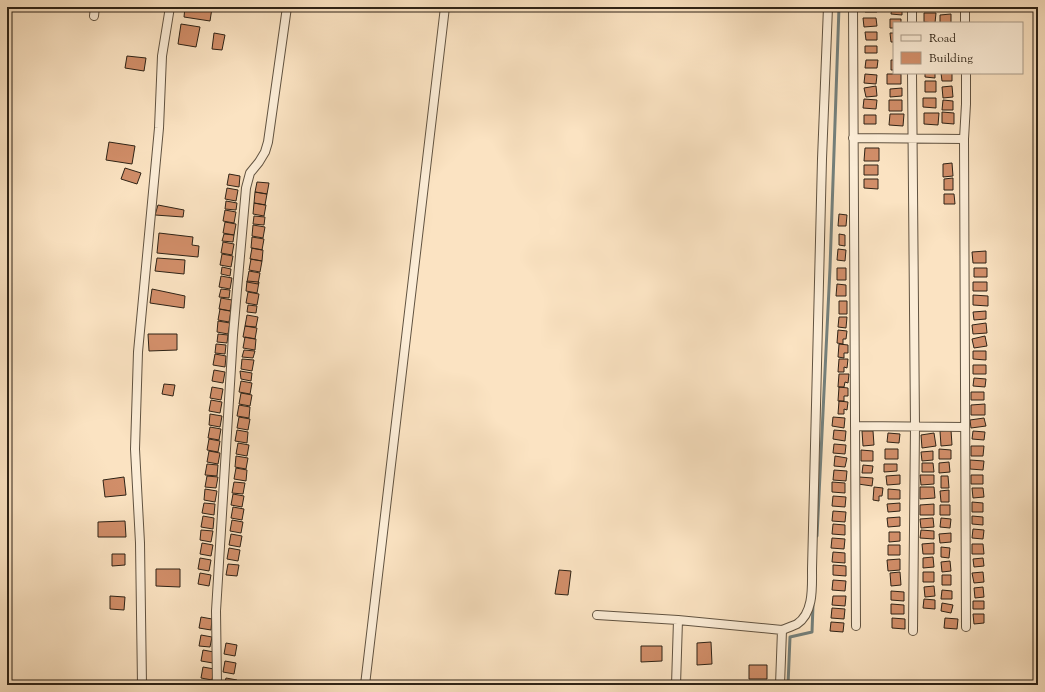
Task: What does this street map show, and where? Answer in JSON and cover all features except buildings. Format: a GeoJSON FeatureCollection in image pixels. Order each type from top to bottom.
{"type":"FeatureCollection","features":[{"type":"Feature","properties":{"kind":"street"},"geometry":{"type":"LineString","coordinates":[[94,16],[95,7]]}},
{"type":"Feature","properties":{"kind":"street"},"geometry":{"type":"LineString","coordinates":[[142,685],[140,543],[135,449],[138,352],[159,128],[162,56],[170,7]]}},
{"type":"Feature","properties":{"kind":"street"},"geometry":{"type":"LineString","coordinates":[[217,685],[216,611],[233,335],[246,188],[250,173],[265,152],[268,142],[287,7]]}},
{"type":"Feature","properties":{"kind":"street"},"geometry":{"type":"LineString","coordinates":[[365,685],[445,7]]}},
{"type":"Feature","properties":{"kind":"street"},"geometry":{"type":"LineString","coordinates":[[597,615],[678,620],[782,630],[797,624],[807,612],[811,600],[822,159],[828,7]]}},
{"type":"Feature","properties":{"kind":"street"},"geometry":{"type":"LineString","coordinates":[[852,7],[856,626]]}},
{"type":"Feature","properties":{"kind":"street"},"geometry":{"type":"LineString","coordinates":[[912,7],[912,22]]}},
{"type":"Feature","properties":{"kind":"street"},"geometry":{"type":"LineString","coordinates":[[965,7],[965,22]]}},
{"type":"Feature","properties":{"kind":"street"},"geometry":{"type":"LineString","coordinates":[[912,74],[915,426],[913,631]]}},
{"type":"Feature","properties":{"kind":"street"},"geometry":{"type":"LineString","coordinates":[[966,74],[964,139],[966,627]]}},
{"type":"Feature","properties":{"kind":"street"},"geometry":{"type":"LineString","coordinates":[[853,138],[964,139]]}},
{"type":"Feature","properties":{"kind":"street"},"geometry":{"type":"LineString","coordinates":[[855,426],[965,427]]}},
{"type":"Feature","properties":{"kind":"street"},"geometry":{"type":"LineString","coordinates":[[676,685],[678,620]]}},
{"type":"Feature","properties":{"kind":"street"},"geometry":{"type":"LineString","coordinates":[[780,685],[782,630]]}},
{"type":"Feature","properties":{"kind":"waterway"},"geometry":{"type":"LineString","coordinates":[[817,536],[830,268],[839,7]]}},
{"type":"Feature","properties":{"kind":"waterway"},"geometry":{"type":"LineString","coordinates":[[788,685],[790,637],[812,632],[813,605]]}}]}
